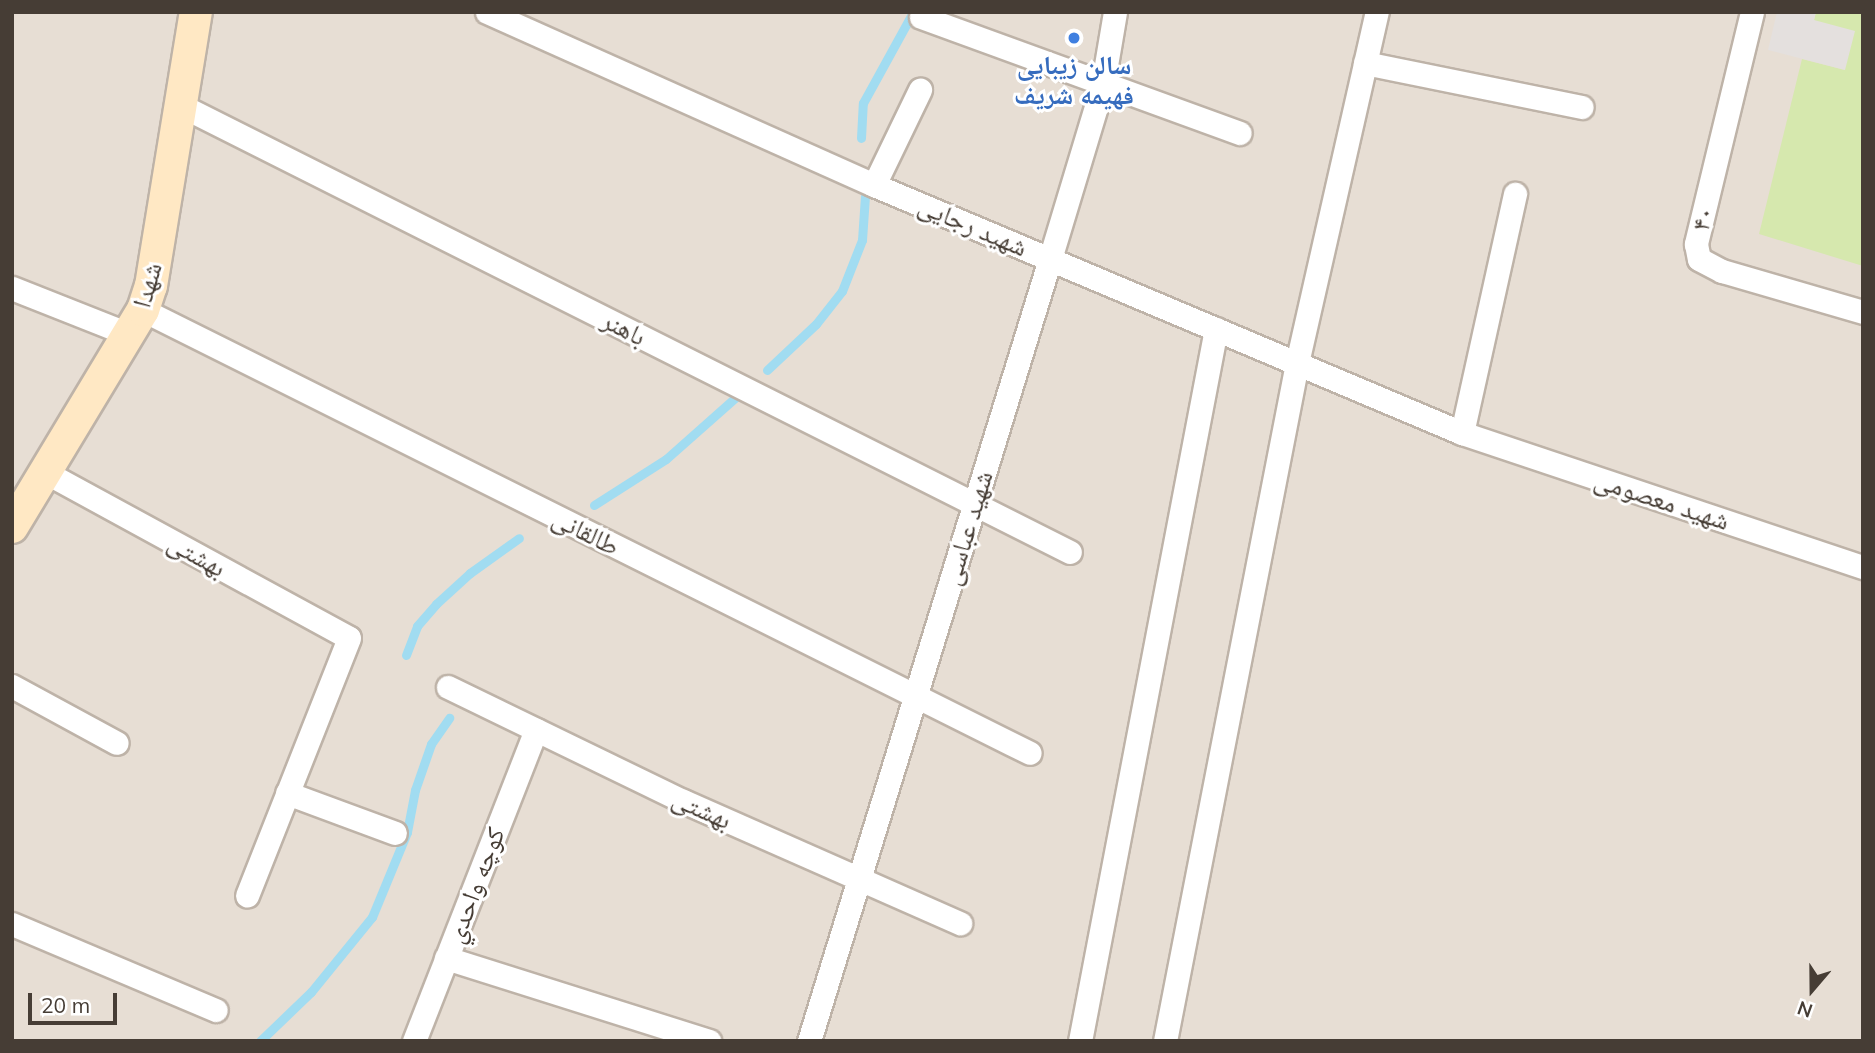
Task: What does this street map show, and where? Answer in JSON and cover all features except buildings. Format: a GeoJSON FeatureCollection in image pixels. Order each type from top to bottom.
{"type":"FeatureCollection","features":[{"type":"Feature","properties":{"kind":"main road","name":"شهدا"},"geometry":{"type":"LineString","coordinates":[[16,512],[45,472],[135,322],[153,275],[178,104],[196,12]]}},
{"type":"Feature","properties":{"kind":"street","name":"شهید رجایی"},"geometry":{"type":"LineString","coordinates":[[487,12],[874,185],[1462,433]]}},
{"type":"Feature","properties":{"kind":"street","name":"شهید عباسی"},"geometry":{"type":"LineString","coordinates":[[809,1041],[1050,259],[1102,83],[1115,12]]}},
{"type":"Feature","properties":{"kind":"street"},"geometry":{"type":"LineString","coordinates":[[1165,1041],[1297,363],[1377,12]]}},
{"type":"Feature","properties":{"kind":"street","name":"۴۰"},"geometry":{"type":"LineString","coordinates":[[1752,12],[1696,244],[1699,259],[1722,271],[1863,312]]}},
{"type":"Feature","properties":{"kind":"street"},"geometry":{"type":"LineString","coordinates":[[921,17],[1240,133]]}},
{"type":"Feature","properties":{"kind":"street"},"geometry":{"type":"LineString","coordinates":[[1365,63],[1582,107]]}},
{"type":"Feature","properties":{"kind":"street"},"geometry":{"type":"LineString","coordinates":[[874,185],[920,90]]}},
{"type":"Feature","properties":{"kind":"street","name":"باهنر"},"geometry":{"type":"LineString","coordinates":[[178,104],[1070,552]]}},
{"type":"Feature","properties":{"kind":"street"},"geometry":{"type":"LineString","coordinates":[[1462,433],[1516,194]]}},
{"type":"Feature","properties":{"kind":"street","name":"طالقانی"},"geometry":{"type":"LineString","coordinates":[[12,288],[135,322],[1030,753]]}},
{"type":"Feature","properties":{"kind":"street"},"geometry":{"type":"LineString","coordinates":[[1080,1041],[1216,329]]}},
{"type":"Feature","properties":{"kind":"street","name":"شهید معصومی"},"geometry":{"type":"LineString","coordinates":[[1462,433],[1863,567]]}},
{"type":"Feature","properties":{"kind":"street","name":"بهشتی"},"geometry":{"type":"LineString","coordinates":[[45,472],[349,638],[287,793]]}},
{"type":"Feature","properties":{"kind":"street"},"geometry":{"type":"LineString","coordinates":[[12,686],[117,743]]}},
{"type":"Feature","properties":{"kind":"street","name":"بهشتی"},"geometry":{"type":"LineString","coordinates":[[448,687],[683,801],[960,923]]}},
{"type":"Feature","properties":{"kind":"street","name":"كوچه واحدي"},"geometry":{"type":"LineString","coordinates":[[414,1041],[536,730]]}},
{"type":"Feature","properties":{"kind":"street"},"geometry":{"type":"LineString","coordinates":[[247,895],[287,793],[394,832]]}},
{"type":"Feature","properties":{"kind":"street"},"geometry":{"type":"LineString","coordinates":[[12,924],[216,1010]]}},
{"type":"Feature","properties":{"kind":"street"},"geometry":{"type":"LineString","coordinates":[[446,958],[709,1041]]}},
{"type":"Feature","properties":{"kind":"shaded area"},"geometry":{"type":"Polygon","coordinates":[[[12,12],[1863,12],[1863,1041],[12,1041],[12,12]]]}},
{"type":"Feature","properties":{"kind":"shaded area"},"geometry":{"type":"Polygon","coordinates":[[[1777,12],[1816,12],[1814,20],[1855,31],[1845,70],[1768,50],[1777,12]]]}},
{"type":"Feature","properties":{"kind":"green space"},"geometry":{"type":"Polygon","coordinates":[[[1816,12],[1863,12],[1863,266],[1759,234],[1802,59],[1845,70],[1814,20],[1816,12]]]}},
{"type":"Feature","properties":{"kind":"waterway"},"geometry":{"type":"LineString","coordinates":[[861,138],[863,103],[913,12]]}},
{"type":"Feature","properties":{"kind":"waterway"},"geometry":{"type":"LineString","coordinates":[[767,370],[816,324],[842,291],[862,240],[865,196]]}},
{"type":"Feature","properties":{"kind":"waterway"},"geometry":{"type":"LineString","coordinates":[[594,505],[666,459],[738,395]]}},
{"type":"Feature","properties":{"kind":"waterway"},"geometry":{"type":"LineString","coordinates":[[406,655],[417,626],[436,604],[470,573],[519,538]]}},
{"type":"Feature","properties":{"kind":"waterway"},"geometry":{"type":"LineString","coordinates":[[260,1041],[311,992],[372,917],[407,832],[415,790],[431,744],[449,718]]}},
{"type":"Feature","properties":{"kind":"place","name":"سالن زیبایی فهیمه شریف"},"geometry":{"type":"Point","coordinates":[1074,38]}}]}
